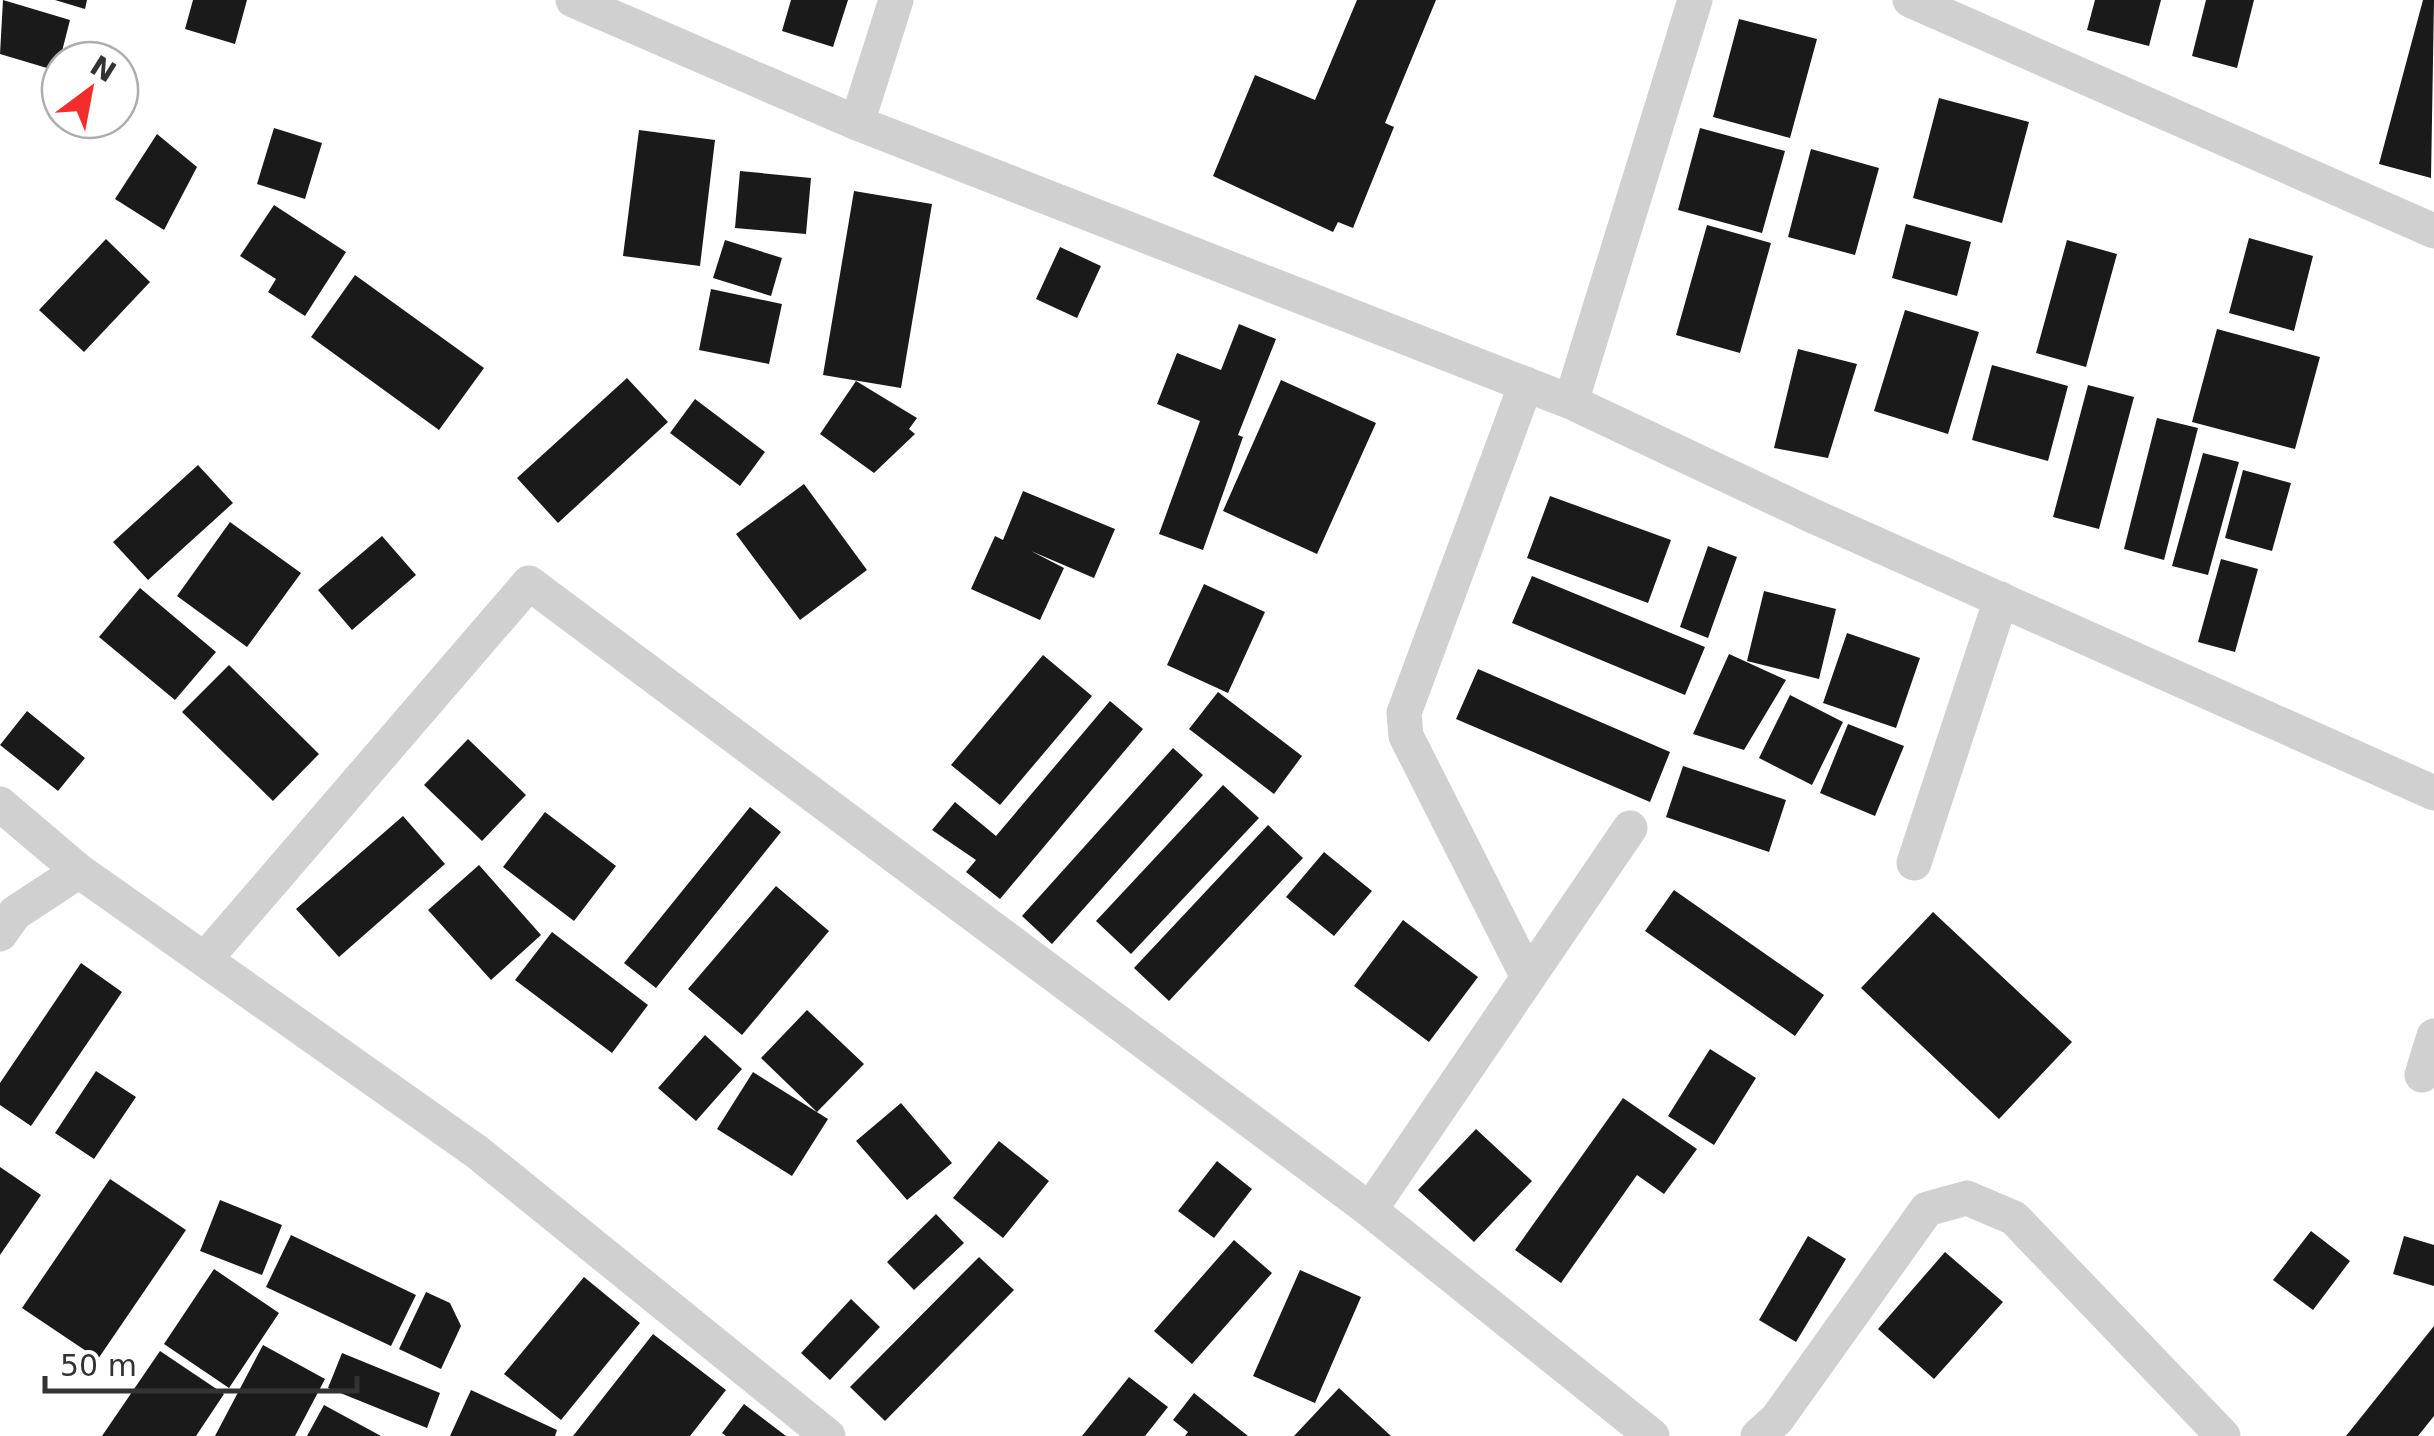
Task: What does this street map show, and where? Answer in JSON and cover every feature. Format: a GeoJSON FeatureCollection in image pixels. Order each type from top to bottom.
{"type":"FeatureCollection","features":[{"type":"Feature","properties":{"kind":"street"},"geometry":{"type":"LineString","coordinates":[[573,0],[856,123],[1571,402],[2434,793]]}},
{"type":"Feature","properties":{"kind":"street"},"geometry":{"type":"LineString","coordinates":[[856,123],[896,0]]}},
{"type":"Feature","properties":{"kind":"street"},"geometry":{"type":"LineString","coordinates":[[1571,402],[1695,0]]}},
{"type":"Feature","properties":{"kind":"street"},"geometry":{"type":"LineString","coordinates":[[1910,0],[2434,231]]}},
{"type":"Feature","properties":{"kind":"street"},"geometry":{"type":"LineString","coordinates":[[1526,384],[1404,713],[1406,736],[1527,975]]}},
{"type":"Feature","properties":{"kind":"street"},"geometry":{"type":"LineString","coordinates":[[206,958],[529,584],[1370,1210],[1652,1436]]}},
{"type":"Feature","properties":{"kind":"street"},"geometry":{"type":"LineString","coordinates":[[1914,863],[2001,599]]}},
{"type":"Feature","properties":{"kind":"street"},"geometry":{"type":"LineString","coordinates":[[0,804],[80,871],[477,1152],[828,1436]]}},
{"type":"Feature","properties":{"kind":"street"},"geometry":{"type":"LineString","coordinates":[[1370,1210],[1630,828]]}},
{"type":"Feature","properties":{"kind":"street"},"geometry":{"type":"LineString","coordinates":[[0,934],[15,913],[80,871]]}},
{"type":"Feature","properties":{"kind":"street"},"geometry":{"type":"LineString","coordinates":[[2422,1075],[2434,1036]]}},
{"type":"Feature","properties":{"kind":"street"},"geometry":{"type":"LineString","coordinates":[[1758,1436],[1777,1418],[1927,1209],[1967,1198],[2014,1218],[2223,1436]]}},
{"type":"Feature","properties":{"kind":"building"},"geometry":{"type":"Polygon","coordinates":[[[3,0],[70,20],[65,40],[40,40],[40,66],[0,54],[3,0]]]}},
{"type":"Feature","properties":{"kind":"building"},"geometry":{"type":"Polygon","coordinates":[[[55,0],[87,0],[85,9],[55,0]]]}},
{"type":"Feature","properties":{"kind":"building"},"geometry":{"type":"Polygon","coordinates":[[[193,0],[247,0],[235,44],[185,29],[193,0]]]}},
{"type":"Feature","properties":{"kind":"building"},"geometry":{"type":"Polygon","coordinates":[[[791,0],[848,0],[833,47],[782,31],[791,0]]]}},
{"type":"Feature","properties":{"kind":"building"},"geometry":{"type":"Polygon","coordinates":[[[1357,0],[1436,0],[1385,123],[1394,127],[1353,228],[1338,222],[1333,232],[1213,176],[1255,75],[1315,100],[1357,0]]]}},
{"type":"Feature","properties":{"kind":"building"},"geometry":{"type":"Polygon","coordinates":[[[2095,0],[2161,0],[2149,46],[2087,30],[2095,0]]]}},
{"type":"Feature","properties":{"kind":"building"},"geometry":{"type":"Polygon","coordinates":[[[2206,0],[2254,0],[2237,68],[2192,56],[2206,0]]]}},
{"type":"Feature","properties":{"kind":"building"},"geometry":{"type":"Polygon","coordinates":[[[2423,0],[2434,0],[2431,178],[2379,164],[2423,0]]]}},
{"type":"Feature","properties":{"kind":"building"},"geometry":{"type":"Polygon","coordinates":[[[1739,19],[1817,39],[1790,138],[1713,117],[1739,19]]]}},
{"type":"Feature","properties":{"kind":"building"},"geometry":{"type":"Polygon","coordinates":[[[1939,98],[2029,122],[2002,223],[1913,198],[1939,98]]]}},
{"type":"Feature","properties":{"kind":"building"},"geometry":{"type":"Polygon","coordinates":[[[274,128],[322,143],[305,199],[257,184],[274,128]]]}},
{"type":"Feature","properties":{"kind":"building"},"geometry":{"type":"Polygon","coordinates":[[[1700,128],[1785,151],[1762,233],[1678,210],[1700,128]]]}},
{"type":"Feature","properties":{"kind":"building"},"geometry":{"type":"Polygon","coordinates":[[[639,130],[715,140],[700,266],[623,256],[639,130]]]}},
{"type":"Feature","properties":{"kind":"building"},"geometry":{"type":"Polygon","coordinates":[[[157,134],[197,167],[164,230],[115,199],[157,134]]]}},
{"type":"Feature","properties":{"kind":"building"},"geometry":{"type":"Polygon","coordinates":[[[1811,149],[1879,168],[1855,255],[1788,237],[1811,149]]]}},
{"type":"Feature","properties":{"kind":"building"},"geometry":{"type":"Polygon","coordinates":[[[740,171],[811,178],[806,234],[735,228],[740,171]]]}},
{"type":"Feature","properties":{"kind":"building"},"geometry":{"type":"Polygon","coordinates":[[[854,191],[932,204],[901,388],[823,375],[854,191]]]}},
{"type":"Feature","properties":{"kind":"building"},"geometry":{"type":"Polygon","coordinates":[[[274,205],[346,252],[305,316],[268,292],[276,279],[240,256],[274,205]]]}},
{"type":"Feature","properties":{"kind":"building"},"geometry":{"type":"Polygon","coordinates":[[[1906,224],[1971,242],[1957,296],[1892,278],[1906,224]]]}},
{"type":"Feature","properties":{"kind":"building"},"geometry":{"type":"Polygon","coordinates":[[[1707,225],[1771,243],[1740,353],[1676,335],[1707,225]]]}},
{"type":"Feature","properties":{"kind":"building"},"geometry":{"type":"Polygon","coordinates":[[[2249,238],[2313,256],[2294,331],[2229,313],[2249,238]]]}},
{"type":"Feature","properties":{"kind":"building"},"geometry":{"type":"Polygon","coordinates":[[[106,239],[150,282],[84,352],[39,310],[106,239]]]}},
{"type":"Feature","properties":{"kind":"building"},"geometry":{"type":"Polygon","coordinates":[[[725,240],[782,258],[771,296],[713,278],[725,240]]]}},
{"type":"Feature","properties":{"kind":"building"},"geometry":{"type":"Polygon","coordinates":[[[2067,240],[2117,254],[2086,367],[2036,353],[2067,240]]]}},
{"type":"Feature","properties":{"kind":"building"},"geometry":{"type":"Polygon","coordinates":[[[1060,247],[1101,266],[1077,318],[1036,299],[1060,247]]]}},
{"type":"Feature","properties":{"kind":"building"},"geometry":{"type":"Polygon","coordinates":[[[355,275],[484,368],[439,430],[311,337],[355,275]]]}},
{"type":"Feature","properties":{"kind":"building"},"geometry":{"type":"Polygon","coordinates":[[[711,289],[782,304],[769,364],[699,350],[711,289]]]}},
{"type":"Feature","properties":{"kind":"building"},"geometry":{"type":"Polygon","coordinates":[[[1905,310],[1979,332],[1948,434],[1874,411],[1905,310]]]}},
{"type":"Feature","properties":{"kind":"building"},"geometry":{"type":"Polygon","coordinates":[[[1239,324],[1276,339],[1238,435],[1243,437],[1203,550],[1159,534],[1200,421],[1157,404],[1177,353],[1221,370],[1239,324]]]}},
{"type":"Feature","properties":{"kind":"building"},"geometry":{"type":"Polygon","coordinates":[[[2217,329],[2320,357],[2295,449],[2192,422],[2217,329]]]}},
{"type":"Feature","properties":{"kind":"building"},"geometry":{"type":"Polygon","coordinates":[[[1798,349],[1857,364],[1828,458],[1774,448],[1798,349]]]}},
{"type":"Feature","properties":{"kind":"building"},"geometry":{"type":"Polygon","coordinates":[[[1992,365],[2068,386],[2048,461],[1972,440],[1992,365]]]}},
{"type":"Feature","properties":{"kind":"building"},"geometry":{"type":"Polygon","coordinates":[[[627,378],[668,422],[558,523],[517,478],[627,378]]]}},
{"type":"Feature","properties":{"kind":"building"},"geometry":{"type":"Polygon","coordinates":[[[1281,380],[1376,423],[1317,554],[1223,511],[1281,380]]]}},
{"type":"Feature","properties":{"kind":"building"},"geometry":{"type":"Polygon","coordinates":[[[856,381],[917,418],[909,429],[915,434],[874,473],[820,434],[856,381]]]}},
{"type":"Feature","properties":{"kind":"building"},"geometry":{"type":"Polygon","coordinates":[[[2088,385],[2134,397],[2099,529],[2053,517],[2088,385]]]}},
{"type":"Feature","properties":{"kind":"building"},"geometry":{"type":"Polygon","coordinates":[[[695,399],[765,452],[740,486],[670,433],[695,399]]]}},
{"type":"Feature","properties":{"kind":"building"},"geometry":{"type":"Polygon","coordinates":[[[2157,418],[2198,428],[2164,560],[2124,549],[2157,418]]]}},
{"type":"Feature","properties":{"kind":"building"},"geometry":{"type":"Polygon","coordinates":[[[2203,453],[2239,462],[2208,575],[2172,566],[2203,453]]]}},
{"type":"Feature","properties":{"kind":"building"},"geometry":{"type":"Polygon","coordinates":[[[198,465],[233,503],[148,580],[113,542],[198,465]]]}},
{"type":"Feature","properties":{"kind":"building"},"geometry":{"type":"Polygon","coordinates":[[[2243,470],[2291,483],[2272,551],[2225,538],[2243,470]]]}},
{"type":"Feature","properties":{"kind":"building"},"geometry":{"type":"Polygon","coordinates":[[[804,484],[867,570],[800,620],[736,534],[804,484]]]}},
{"type":"Feature","properties":{"kind":"building"},"geometry":{"type":"Polygon","coordinates":[[[1023,491],[1115,529],[1094,578],[1031,551],[1064,568],[1040,620],[971,589],[995,536],[1003,540],[1023,491]]]}},
{"type":"Feature","properties":{"kind":"building"},"geometry":{"type":"Polygon","coordinates":[[[1550,496],[1671,540],[1648,603],[1527,558],[1550,496]]]}},
{"type":"Feature","properties":{"kind":"building"},"geometry":{"type":"Polygon","coordinates":[[[230,522],[301,573],[247,647],[177,596],[230,522]]]}},
{"type":"Feature","properties":{"kind":"building"},"geometry":{"type":"Polygon","coordinates":[[[382,536],[416,575],[352,630],[318,590],[382,536]]]}},
{"type":"Feature","properties":{"kind":"building"},"geometry":{"type":"Polygon","coordinates":[[[1708,546],[1737,557],[1708,638],[1680,627],[1708,546]]]}},
{"type":"Feature","properties":{"kind":"building"},"geometry":{"type":"Polygon","coordinates":[[[2221,559],[2258,569],[2235,652],[2198,642],[2221,559]]]}},
{"type":"Feature","properties":{"kind":"building"},"geometry":{"type":"Polygon","coordinates":[[[1532,576],[1705,647],[1685,695],[1512,623],[1532,576]]]}},
{"type":"Feature","properties":{"kind":"building"},"geometry":{"type":"Polygon","coordinates":[[[1204,584],[1265,612],[1228,693],[1167,665],[1204,584]]]}},
{"type":"Feature","properties":{"kind":"building"},"geometry":{"type":"Polygon","coordinates":[[[140,588],[216,652],[175,700],[99,637],[140,588]]]}},
{"type":"Feature","properties":{"kind":"building"},"geometry":{"type":"Polygon","coordinates":[[[1764,591],[1836,609],[1819,679],[1747,661],[1764,591]]]}},
{"type":"Feature","properties":{"kind":"building"},"geometry":{"type":"Polygon","coordinates":[[[1847,633],[1920,658],[1896,728],[1823,703],[1847,633]]]}},
{"type":"Feature","properties":{"kind":"building"},"geometry":{"type":"Polygon","coordinates":[[[1729,654],[1786,680],[1744,750],[1693,734],[1729,654]]]}},
{"type":"Feature","properties":{"kind":"building"},"geometry":{"type":"Polygon","coordinates":[[[1043,655],[1092,696],[1000,805],[951,765],[1043,655]]]}},
{"type":"Feature","properties":{"kind":"building"},"geometry":{"type":"Polygon","coordinates":[[[229,665],[319,754],[273,801],[182,712],[229,665]]]}},
{"type":"Feature","properties":{"kind":"building"},"geometry":{"type":"Polygon","coordinates":[[[1478,669],[1670,752],[1650,802],[1456,719],[1478,669]]]}},
{"type":"Feature","properties":{"kind":"building"},"geometry":{"type":"Polygon","coordinates":[[[1218,692],[1302,756],[1274,794],[1189,729],[1218,692]]]}},
{"type":"Feature","properties":{"kind":"building"},"geometry":{"type":"Polygon","coordinates":[[[1790,695],[1843,722],[1812,785],[1759,758],[1790,695]]]}},
{"type":"Feature","properties":{"kind":"building"},"geometry":{"type":"Polygon","coordinates":[[[1110,701],[1143,729],[1000,899],[966,872],[976,860],[932,830],[955,802],[996,836],[1110,701]]]}},
{"type":"Feature","properties":{"kind":"building"},"geometry":{"type":"Polygon","coordinates":[[[27,711],[85,758],[58,791],[0,745],[27,711]]]}},
{"type":"Feature","properties":{"kind":"building"},"geometry":{"type":"Polygon","coordinates":[[[1848,724],[1904,746],[1875,816],[1820,793],[1848,724]]]}},
{"type":"Feature","properties":{"kind":"building"},"geometry":{"type":"Polygon","coordinates":[[[468,739],[526,795],[482,841],[424,785],[468,739]]]}},
{"type":"Feature","properties":{"kind":"building"},"geometry":{"type":"Polygon","coordinates":[[[1173,748],[1203,775],[1052,944],[1022,916],[1173,748]]]}},
{"type":"Feature","properties":{"kind":"building"},"geometry":{"type":"Polygon","coordinates":[[[1683,766],[1786,800],[1769,852],[1666,817],[1683,766]]]}},
{"type":"Feature","properties":{"kind":"building"},"geometry":{"type":"Polygon","coordinates":[[[1223,785],[1259,818],[1131,954],[1096,921],[1223,785]]]}},
{"type":"Feature","properties":{"kind":"building"},"geometry":{"type":"Polygon","coordinates":[[[750,807],[781,832],[656,988],[624,963],[750,807]]]}},
{"type":"Feature","properties":{"kind":"building"},"geometry":{"type":"Polygon","coordinates":[[[545,812],[616,866],[574,921],[503,867],[545,812]]]}},
{"type":"Feature","properties":{"kind":"building"},"geometry":{"type":"Polygon","coordinates":[[[403,816],[445,864],[339,957],[296,909],[403,816]]]}},
{"type":"Feature","properties":{"kind":"building"},"geometry":{"type":"Polygon","coordinates":[[[1268,825],[1303,858],[1169,1001],[1134,968],[1268,825]]]}},
{"type":"Feature","properties":{"kind":"building"},"geometry":{"type":"Polygon","coordinates":[[[1324,852],[1372,891],[1334,936],[1286,897],[1324,852]]]}},
{"type":"Feature","properties":{"kind":"building"},"geometry":{"type":"Polygon","coordinates":[[[479,865],[541,935],[491,980],[428,910],[479,865]]]}},
{"type":"Feature","properties":{"kind":"building"},"geometry":{"type":"Polygon","coordinates":[[[776,886],[829,931],[742,1035],[688,989],[776,886]]]}},
{"type":"Feature","properties":{"kind":"building"},"geometry":{"type":"Polygon","coordinates":[[[1674,890],[1824,995],[1795,1036],[1645,931],[1674,890]]]}},
{"type":"Feature","properties":{"kind":"building"},"geometry":{"type":"Polygon","coordinates":[[[1933,912],[2072,1042],[1999,1119],[1861,988],[1933,912]]]}},
{"type":"Feature","properties":{"kind":"building"},"geometry":{"type":"Polygon","coordinates":[[[1403,920],[1478,977],[1429,1042],[1354,986],[1403,920]]]}},
{"type":"Feature","properties":{"kind":"building"},"geometry":{"type":"Polygon","coordinates":[[[552,932],[648,1005],[612,1053],[515,980],[552,932]]]}},
{"type":"Feature","properties":{"kind":"building"},"geometry":{"type":"Polygon","coordinates":[[[81,963],[122,992],[31,1126],[0,1105],[0,1083],[81,963]]]}},
{"type":"Feature","properties":{"kind":"building"},"geometry":{"type":"Polygon","coordinates":[[[807,1010],[864,1064],[817,1112],[761,1058],[807,1010]]]}},
{"type":"Feature","properties":{"kind":"building"},"geometry":{"type":"Polygon","coordinates":[[[705,1035],[742,1069],[696,1121],[658,1088],[705,1035]]]}},
{"type":"Feature","properties":{"kind":"building"},"geometry":{"type":"Polygon","coordinates":[[[1710,1049],[1756,1078],[1714,1145],[1668,1116],[1710,1049]]]}},
{"type":"Feature","properties":{"kind":"building"},"geometry":{"type":"Polygon","coordinates":[[[96,1071],[136,1097],[94,1159],[55,1133],[96,1071]]]}},
{"type":"Feature","properties":{"kind":"building"},"geometry":{"type":"Polygon","coordinates":[[[753,1072],[828,1119],[792,1176],[717,1129],[753,1072]]]}},
{"type":"Feature","properties":{"kind":"building"},"geometry":{"type":"Polygon","coordinates":[[[1623,1098],[1697,1149],[1664,1194],[1637,1175],[1561,1283],[1515,1250],[1623,1098]]]}},
{"type":"Feature","properties":{"kind":"building"},"geometry":{"type":"Polygon","coordinates":[[[901,1103],[952,1163],[907,1200],[856,1141],[901,1103]]]}},
{"type":"Feature","properties":{"kind":"building"},"geometry":{"type":"Polygon","coordinates":[[[1476,1129],[1532,1181],[1474,1242],[1418,1190],[1476,1129]]]}},
{"type":"Feature","properties":{"kind":"building"},"geometry":{"type":"Polygon","coordinates":[[[999,1141],[1049,1181],[1003,1238],[953,1198],[999,1141]]]}},
{"type":"Feature","properties":{"kind":"building"},"geometry":{"type":"Polygon","coordinates":[[[1217,1161],[1252,1189],[1214,1238],[1178,1211],[1217,1161]]]}},
{"type":"Feature","properties":{"kind":"building"},"geometry":{"type":"Polygon","coordinates":[[[0,1167],[41,1195],[0,1255],[0,1167]]]}},
{"type":"Feature","properties":{"kind":"building"},"geometry":{"type":"Polygon","coordinates":[[[110,1179],[186,1230],[98,1359],[22,1308],[110,1179]]]}},
{"type":"Feature","properties":{"kind":"building"},"geometry":{"type":"Polygon","coordinates":[[[220,1200],[282,1225],[262,1275],[200,1251],[220,1200]]]}},
{"type":"Feature","properties":{"kind":"building"},"geometry":{"type":"Polygon","coordinates":[[[936,1214],[964,1243],[914,1290],[887,1262],[936,1214]]]}},
{"type":"Feature","properties":{"kind":"building"},"geometry":{"type":"Polygon","coordinates":[[[2311,1231],[2350,1261],[2313,1310],[2273,1280],[2311,1231]]]}},
{"type":"Feature","properties":{"kind":"building"},"geometry":{"type":"Polygon","coordinates":[[[291,1235],[416,1295],[391,1346],[266,1287],[291,1235]]]}},
{"type":"Feature","properties":{"kind":"building"},"geometry":{"type":"Polygon","coordinates":[[[1808,1236],[1846,1259],[1796,1342],[1759,1320],[1808,1236]]]}},
{"type":"Feature","properties":{"kind":"building"},"geometry":{"type":"Polygon","coordinates":[[[2404,1236],[2434,1245],[2434,1286],[2393,1274],[2404,1236]]]}},
{"type":"Feature","properties":{"kind":"building"},"geometry":{"type":"Polygon","coordinates":[[[1234,1240],[1272,1273],[1192,1364],[1154,1331],[1234,1240]]]}},
{"type":"Feature","properties":{"kind":"building"},"geometry":{"type":"Polygon","coordinates":[[[1945,1252],[2003,1302],[1934,1379],[1878,1329],[1945,1252]]]}},
{"type":"Feature","properties":{"kind":"building"},"geometry":{"type":"Polygon","coordinates":[[[979,1257],[1014,1290],[885,1421],[850,1387],[979,1257]]]}},
{"type":"Feature","properties":{"kind":"building"},"geometry":{"type":"Polygon","coordinates":[[[214,1269],[279,1313],[229,1388],[164,1344],[214,1269]]]}},
{"type":"Feature","properties":{"kind":"building"},"geometry":{"type":"Polygon","coordinates":[[[1300,1270],[1361,1297],[1315,1403],[1253,1376],[1300,1270]]]}},
{"type":"Feature","properties":{"kind":"building"},"geometry":{"type":"Polygon","coordinates":[[[584,1277],[640,1323],[561,1420],[504,1374],[584,1277]]]}},
{"type":"Feature","properties":{"kind":"building"},"geometry":{"type":"Polygon","coordinates":[[[426,1292],[450,1303],[461,1326],[441,1369],[399,1349],[426,1292]]]}},
{"type":"Feature","properties":{"kind":"building"},"geometry":{"type":"Polygon","coordinates":[[[851,1299],[880,1327],[830,1380],[801,1353],[851,1299]]]}},
{"type":"Feature","properties":{"kind":"building"},"geometry":{"type":"Polygon","coordinates":[[[2434,1326],[2434,1416],[2418,1436],[2346,1436],[2434,1326]]]}},
{"type":"Feature","properties":{"kind":"building"},"geometry":{"type":"Polygon","coordinates":[[[653,1334],[726,1390],[690,1436],[573,1436],[653,1334]]]}},
{"type":"Feature","properties":{"kind":"building"},"geometry":{"type":"Polygon","coordinates":[[[263,1345],[325,1379],[295,1436],[215,1436],[263,1345]]]}},
{"type":"Feature","properties":{"kind":"building"},"geometry":{"type":"Polygon","coordinates":[[[160,1351],[224,1394],[196,1436],[102,1436],[160,1351]]]}},
{"type":"Feature","properties":{"kind":"building"},"geometry":{"type":"Polygon","coordinates":[[[342,1353],[440,1393],[427,1428],[328,1388],[342,1353]]]}},
{"type":"Feature","properties":{"kind":"building"},"geometry":{"type":"Polygon","coordinates":[[[1129,1377],[1168,1407],[1145,1436],[1082,1436],[1129,1377]]]}},
{"type":"Feature","properties":{"kind":"building"},"geometry":{"type":"Polygon","coordinates":[[[1339,1388],[1391,1436],[1294,1436],[1339,1388]]]}},
{"type":"Feature","properties":{"kind":"building"},"geometry":{"type":"Polygon","coordinates":[[[471,1390],[557,1430],[555,1436],[450,1436],[471,1390]]]}},
{"type":"Feature","properties":{"kind":"building"},"geometry":{"type":"Polygon","coordinates":[[[1194,1393],[1248,1436],[1185,1436],[1188,1432],[1173,1420],[1194,1393]]]}},
{"type":"Feature","properties":{"kind":"building"},"geometry":{"type":"Polygon","coordinates":[[[744,1404],[786,1436],[722,1433],[744,1404]]]}},
{"type":"Feature","properties":{"kind":"building"},"geometry":{"type":"Polygon","coordinates":[[[324,1405],[381,1436],[307,1436],[324,1405]]]}}]}
